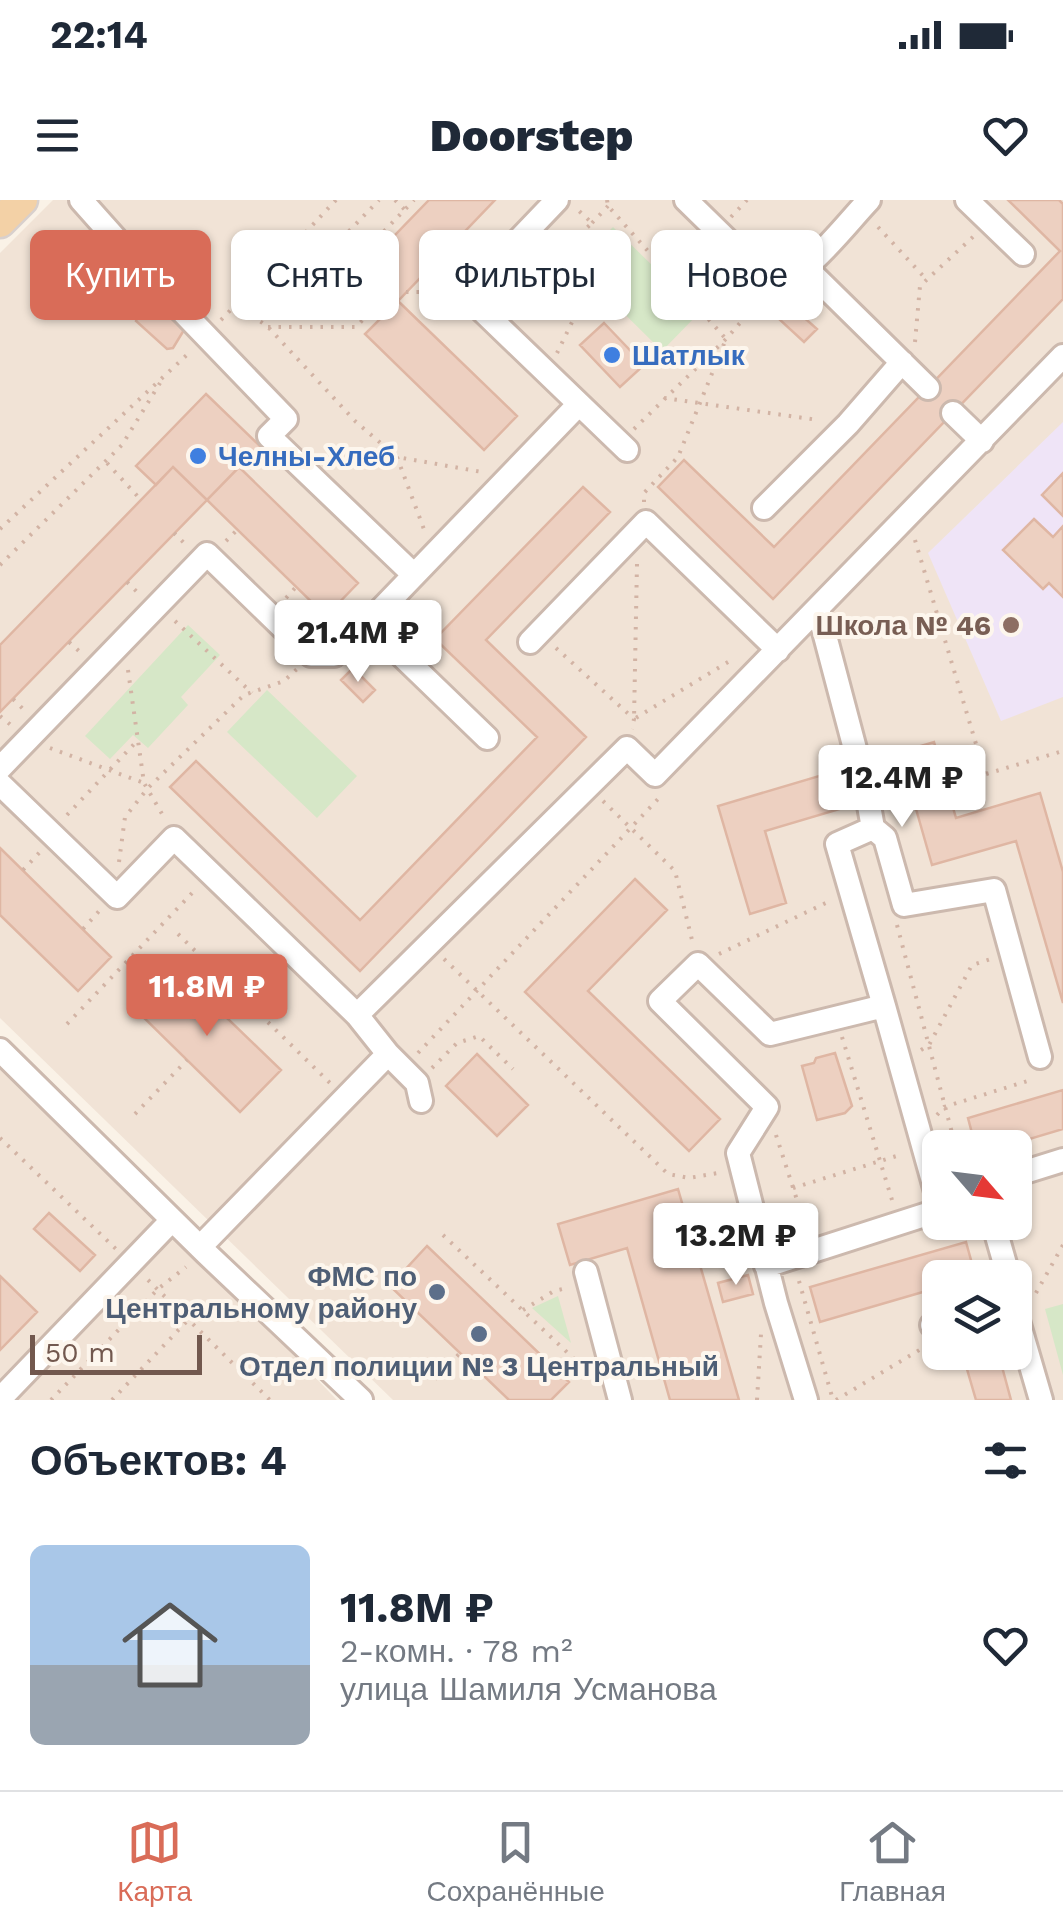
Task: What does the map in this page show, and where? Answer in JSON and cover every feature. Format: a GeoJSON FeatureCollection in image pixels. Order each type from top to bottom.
{"type":"FeatureCollection","features":[{"type":"Feature","properties":{"kind":"main road"},"geometry":{"type":"LineString","coordinates":[[0,222],[22,200]]}},
{"type":"Feature","properties":{"kind":"street"},"geometry":{"type":"LineString","coordinates":[[81,200],[286,419],[269,436],[414,575]]}},
{"type":"Feature","properties":{"kind":"street"},"geometry":{"type":"LineString","coordinates":[[528,230],[557,200]]}},
{"type":"Feature","properties":{"kind":"street"},"geometry":{"type":"LineString","coordinates":[[686,200],[717,230]]}},
{"type":"Feature","properties":{"kind":"street"},"geometry":{"type":"LineString","coordinates":[[967,200],[1023,254]]}},
{"type":"Feature","properties":{"kind":"street"},"geometry":{"type":"LineString","coordinates":[[823,248],[865,204]]}},
{"type":"Feature","properties":{"kind":"street"},"geometry":{"type":"LineString","coordinates":[[764,508],[848,424],[914,374],[823,283]]}},
{"type":"Feature","properties":{"kind":"street"},"geometry":{"type":"LineString","coordinates":[[493,320],[627,450]]}},
{"type":"Feature","properties":{"kind":"street"},"geometry":{"type":"LineString","coordinates":[[356,1015],[627,748],[655,776],[772,644],[818,609],[1063,356]]}},
{"type":"Feature","properties":{"kind":"street"},"geometry":{"type":"LineString","coordinates":[[0,768],[207,554],[311,655],[334,656],[579,404]]}},
{"type":"Feature","properties":{"kind":"street"},"geometry":{"type":"LineString","coordinates":[[953,413],[982,440]]}},
{"type":"Feature","properties":{"kind":"street"},"geometry":{"type":"LineString","coordinates":[[535,637],[642,526],[772,644]]}},
{"type":"Feature","properties":{"kind":"street"},"geometry":{"type":"LineString","coordinates":[[818,609],[859,764]]}},
{"type":"Feature","properties":{"kind":"street"},"geometry":{"type":"LineString","coordinates":[[368,623],[487,738]]}},
{"type":"Feature","properties":{"kind":"street"},"geometry":{"type":"LineString","coordinates":[[0,784],[117,897],[174,838],[356,1015],[408,1077],[345,1098],[194,1256]]}},
{"type":"Feature","properties":{"kind":"street"},"geometry":{"type":"LineString","coordinates":[[868,800],[873,828],[886,838],[904,905],[994,890],[1040,1056]]}},
{"type":"Feature","properties":{"kind":"street"},"geometry":{"type":"LineString","coordinates":[[873,828],[836,844],[922,1142]]}},
{"type":"Feature","properties":{"kind":"street"},"geometry":{"type":"LineString","coordinates":[[806,1400],[776,1303],[738,1153],[767,1107],[660,1001],[698,964],[770,1034],[884,1006]]}},
{"type":"Feature","properties":{"kind":"street"},"geometry":{"type":"LineString","coordinates":[[0,1050],[172,1220],[194,1256],[361,1400]]}},
{"type":"Feature","properties":{"kind":"street"},"geometry":{"type":"LineString","coordinates":[[1032,1170],[1063,1160]]}},
{"type":"Feature","properties":{"kind":"street"},"geometry":{"type":"LineString","coordinates":[[766,1266],[922,1215]]}},
{"type":"Feature","properties":{"kind":"street"},"geometry":{"type":"LineString","coordinates":[[0,1399],[172,1220]]}},
{"type":"Feature","properties":{"kind":"street"},"geometry":{"type":"LineString","coordinates":[[587,1277],[620,1400]]}},
{"type":"Feature","properties":{"kind":"street"},"geometry":{"type":"LineString","coordinates":[[1032,1363],[1042,1400]]}},
{"type":"Feature","properties":{"kind":"path"},"geometry":{"type":"LineString","coordinates":[[308,230],[336,200]]}},
{"type":"Feature","properties":{"kind":"path"},"geometry":{"type":"LineString","coordinates":[[350,230],[379,200]]}},
{"type":"Feature","properties":{"kind":"path"},"geometry":{"type":"LineString","coordinates":[[395,200],[405,210]]}},
{"type":"Feature","properties":{"kind":"path"},"geometry":{"type":"LineString","coordinates":[[386,230],[414,200]]}},
{"type":"Feature","properties":{"kind":"path"},"geometry":{"type":"LineString","coordinates":[[568,200],[592,223]]}},
{"type":"Feature","properties":{"kind":"path"},"geometry":{"type":"LineString","coordinates":[[548,372],[578,310],[574,240],[608,203],[726,339]]}},
{"type":"Feature","properties":{"kind":"path"},"geometry":{"type":"LineString","coordinates":[[865,204],[927,280]]}},
{"type":"Feature","properties":{"kind":"path"},"geometry":{"type":"LineString","coordinates":[[914,374],[920,286],[990,222]]}},
{"type":"Feature","properties":{"kind":"path"},"geometry":{"type":"LineString","coordinates":[[406,292],[419,292]]}},
{"type":"Feature","properties":{"kind":"path"},"geometry":{"type":"LineString","coordinates":[[257,320],[356,422],[397,457],[434,554]]}},
{"type":"Feature","properties":{"kind":"path"},"geometry":{"type":"LineString","coordinates":[[268,328],[356,326],[362,320]]}},
{"type":"Feature","properties":{"kind":"path"},"geometry":{"type":"LineString","coordinates":[[639,424],[743,320]]}},
{"type":"Feature","properties":{"kind":"path"},"geometry":{"type":"LineString","coordinates":[[627,748],[634,719],[644,493],[678,457],[726,339]]}},
{"type":"Feature","properties":{"kind":"path"},"geometry":{"type":"LineString","coordinates":[[0,566],[122,445],[166,375]]}},
{"type":"Feature","properties":{"kind":"path"},"geometry":{"type":"LineString","coordinates":[[0,530],[154,386]]}},
{"type":"Feature","properties":{"kind":"path"},"geometry":{"type":"LineString","coordinates":[[664,398],[814,419]]}},
{"type":"Feature","properties":{"kind":"path"},"geometry":{"type":"LineString","coordinates":[[397,457],[507,476]]}},
{"type":"Feature","properties":{"kind":"path"},"geometry":{"type":"LineString","coordinates":[[106,462],[142,500]]}},
{"type":"Feature","properties":{"kind":"path"},"geometry":{"type":"LineString","coordinates":[[908,516],[985,774]]}},
{"type":"Feature","properties":{"kind":"path"},"geometry":{"type":"LineString","coordinates":[[158,605],[252,693]]}},
{"type":"Feature","properties":{"kind":"path"},"geometry":{"type":"LineString","coordinates":[[535,637],[634,719]]}},
{"type":"Feature","properties":{"kind":"path"},"geometry":{"type":"LineString","coordinates":[[123,641],[146,786],[174,838]]}},
{"type":"Feature","properties":{"kind":"path"},"geometry":{"type":"LineString","coordinates":[[634,719],[772,644]]}},
{"type":"Feature","properties":{"kind":"path"},"geometry":{"type":"LineString","coordinates":[[114,895],[126,817],[146,786],[244,696],[284,682],[311,655]]}},
{"type":"Feature","properties":{"kind":"path"},"geometry":{"type":"LineString","coordinates":[[0,716],[28,740],[146,786]]}},
{"type":"Feature","properties":{"kind":"path"},"geometry":{"type":"LineString","coordinates":[[50,832],[136,742]]}},
{"type":"Feature","properties":{"kind":"path"},"geometry":{"type":"LineString","coordinates":[[956,783],[1063,750]]}},
{"type":"Feature","properties":{"kind":"path"},"geometry":{"type":"LineString","coordinates":[[589,787],[675,871],[698,964],[849,892]]}},
{"type":"Feature","properties":{"kind":"path"},"geometry":{"type":"LineString","coordinates":[[408,1077],[477,991],[665,792]]}},
{"type":"Feature","properties":{"kind":"path"},"geometry":{"type":"LineString","coordinates":[[67,1024],[211,873]]}},
{"type":"Feature","properties":{"kind":"path"},"geometry":{"type":"LineString","coordinates":[[904,905],[895,918],[951,1130]]}},
{"type":"Feature","properties":{"kind":"path"},"geometry":{"type":"LineString","coordinates":[[178,934],[345,1098]]}},
{"type":"Feature","properties":{"kind":"path"},"geometry":{"type":"LineString","coordinates":[[430,944],[668,1174],[689,1178],[742,1169]]}},
{"type":"Feature","properties":{"kind":"path"},"geometry":{"type":"LineString","coordinates":[[899,1061],[930,1045],[972,965],[1010,952]]}},
{"type":"Feature","properties":{"kind":"path"},"geometry":{"type":"LineString","coordinates":[[836,1020],[900,1224]]}},
{"type":"Feature","properties":{"kind":"path"},"geometry":{"type":"LineString","coordinates":[[408,1077],[457,1043],[479,1036],[513,1069]]}},
{"type":"Feature","properties":{"kind":"path"},"geometry":{"type":"LineString","coordinates":[[929,1130],[944,1106],[1038,1078],[1040,1056]]}},
{"type":"Feature","properties":{"kind":"path"},"geometry":{"type":"LineString","coordinates":[[135,1114],[187,1060]]}},
{"type":"Feature","properties":{"kind":"path"},"geometry":{"type":"LineString","coordinates":[[767,1107],[793,1188],[803,1254],[835,1400],[922,1338]]}},
{"type":"Feature","properties":{"kind":"path"},"geometry":{"type":"LineString","coordinates":[[793,1188],[880,1162],[922,1142]]}},
{"type":"Feature","properties":{"kind":"path"},"geometry":{"type":"LineString","coordinates":[[444,1235],[590,1374]]}},
{"type":"Feature","properties":{"kind":"path"},"geometry":{"type":"LineString","coordinates":[[1032,1285],[1063,1245]]}},
{"type":"Feature","properties":{"kind":"path"},"geometry":{"type":"LineString","coordinates":[[51,1400],[194,1256]]}},
{"type":"Feature","properties":{"kind":"path"},"geometry":{"type":"LineString","coordinates":[[523,1310],[587,1277]]}},
{"type":"Feature","properties":{"kind":"path"},"geometry":{"type":"LineString","coordinates":[[757,1400],[762,1327],[776,1303]]}},
{"type":"Feature","properties":{"kind":"path"},"geometry":{"type":"LineString","coordinates":[[112,1400],[188,1319]]}},
{"type":"Feature","properties":{"kind":"path"},"geometry":{"type":"LineString","coordinates":[[435,1379],[460,1353]]}},
{"type":"Feature","properties":{"kind":"shaded area"},"geometry":{"type":"Polygon","coordinates":[[[53,200],[1063,200],[1063,1400],[393,1400],[0,1018],[0,253],[53,200]]]}},
{"type":"Feature","properties":{"kind":"shaded area","name":"Школа № 46"},"geometry":{"type":"Polygon","coordinates":[[[1063,422],[1063,697],[1001,721],[928,553],[1063,422]]]}},
{"type":"Feature","properties":{"kind":"shaded area"},"geometry":{"type":"Polygon","coordinates":[[[0,1065],[193,1251],[337,1400],[0,1400],[0,1065]]]}},
{"type":"Feature","properties":{"kind":"green space"},"geometry":{"type":"Polygon","coordinates":[[[631,245],[651,264],[651,320],[692,320],[662,351],[631,320],[631,245]]]}},
{"type":"Feature","properties":{"kind":"green space"},"geometry":{"type":"Polygon","coordinates":[[[188,625],[220,655],[181,697],[188,705],[148,748],[133,735],[110,759],[85,736],[188,625]]]}},
{"type":"Feature","properties":{"kind":"green space"},"geometry":{"type":"Polygon","coordinates":[[[267,690],[357,776],[317,818],[227,732],[267,690]]]}},
{"type":"Feature","properties":{"kind":"green space"},"geometry":{"type":"Polygon","coordinates":[[[558,1296],[571,1343],[532,1308],[558,1296]]]}},
{"type":"Feature","properties":{"kind":"green space"},"geometry":{"type":"Polygon","coordinates":[[[1063,1304],[1063,1375],[1045,1309],[1063,1304]]]}},
{"type":"Feature","properties":{"kind":"building"},"geometry":{"type":"Polygon","coordinates":[[[429,200],[495,200],[466,230],[419,230],[419,279],[399,300],[399,231],[429,200]]]}},
{"type":"Feature","properties":{"kind":"building"},"geometry":{"type":"Polygon","coordinates":[[[1008,200],[1059,200],[1063,204],[1063,299],[773,599],[658,487],[684,460],[774,547],[1060,251],[1008,200]]]}},
{"type":"Feature","properties":{"kind":"building"},"geometry":{"type":"Polygon","coordinates":[[[399,302],[517,416],[484,450],[365,334],[379,320],[399,320],[399,302]]]}},
{"type":"Feature","properties":{"kind":"building"},"geometry":{"type":"Polygon","coordinates":[[[173,320],[184,330],[173,348],[167,349],[136,321],[173,320]]]}},
{"type":"Feature","properties":{"kind":"building"},"geometry":{"type":"Polygon","coordinates":[[[780,320],[807,320],[817,329],[804,342],[780,320]]]}},
{"type":"Feature","properties":{"kind":"building","name":"Шатлык"},"geometry":{"type":"Polygon","coordinates":[[[604,323],[644,365],[620,387],[580,345],[604,323]]]}},
{"type":"Feature","properties":{"kind":"building","name":"Челны-Хлеб"},"geometry":{"type":"Polygon","coordinates":[[[206,394],[260,446],[207,500],[173,467],[156,485],[136,466],[206,394]]]}},
{"type":"Feature","properties":{"kind":"building"},"geometry":{"type":"Polygon","coordinates":[[[173,467],[207,500],[0,712],[0,645],[173,467]]]}},
{"type":"Feature","properties":{"kind":"building"},"geometry":{"type":"Polygon","coordinates":[[[239,467],[358,583],[326,616],[207,500],[239,467]]]}},
{"type":"Feature","properties":{"kind":"building"},"geometry":{"type":"Polygon","coordinates":[[[1063,473],[1063,516],[1042,495],[1063,473]]]}},
{"type":"Feature","properties":{"kind":"building"},"geometry":{"type":"Polygon","coordinates":[[[583,487],[610,512],[486,640],[586,737],[360,971],[170,787],[196,761],[360,920],[537,737],[435,639],[583,487]]]}},
{"type":"Feature","properties":{"kind":"building"},"geometry":{"type":"Polygon","coordinates":[[[1034,519],[1053,537],[1063,526],[1063,597],[1049,583],[1043,589],[1003,550],[1034,519]]]}},
{"type":"Feature","properties":{"kind":"building"},"geometry":{"type":"Polygon","coordinates":[[[353,668],[375,690],[363,702],[341,680],[353,668]]]}},
{"type":"Feature","properties":{"kind":"building"},"geometry":{"type":"Polygon","coordinates":[[[934,742],[956,818],[1040,793],[1063,872],[1063,1003],[1016,841],[932,865],[910,788],[765,831],[786,903],[750,914],[718,806],[934,742]]]}},
{"type":"Feature","properties":{"kind":"building"},"geometry":{"type":"Polygon","coordinates":[[[0,848],[111,957],[78,991],[0,915],[0,848]]]}},
{"type":"Feature","properties":{"kind":"building"},"geometry":{"type":"Polygon","coordinates":[[[635,879],[667,910],[588,991],[720,1119],[689,1151],[525,992],[635,879]]]}},
{"type":"Feature","properties":{"kind":"building"},"geometry":{"type":"Polygon","coordinates":[[[174,967],[281,1070],[240,1112],[134,1008],[174,967]]]}},
{"type":"Feature","properties":{"kind":"building"},"geometry":{"type":"Polygon","coordinates":[[[835,1053],[852,1106],[845,1113],[817,1120],[802,1066],[835,1053]]]}},
{"type":"Feature","properties":{"kind":"building"},"geometry":{"type":"Polygon","coordinates":[[[477,1054],[528,1105],[497,1136],[446,1086],[477,1054]]]}},
{"type":"Feature","properties":{"kind":"building"},"geometry":{"type":"Polygon","coordinates":[[[1063,1090],[1063,1129],[1032,1138],[1032,1130],[971,1130],[968,1118],[1063,1090]]]}},
{"type":"Feature","properties":{"kind":"building"},"geometry":{"type":"Polygon","coordinates":[[[678,1189],[739,1400],[670,1400],[627,1248],[570,1265],[558,1224],[678,1189]]]}},
{"type":"Feature","properties":{"kind":"building"},"geometry":{"type":"Polygon","coordinates":[[[49,1213],[95,1255],[80,1271],[34,1229],[49,1213]]]}},
{"type":"Feature","properties":{"kind":"building"},"geometry":{"type":"Polygon","coordinates":[[[966,1242],[971,1260],[922,1260],[922,1292],[820,1322],[810,1287],[966,1242]]]}},
{"type":"Feature","properties":{"kind":"building","name":"Отдел полиции № 3 Центральный"},"geometry":{"type":"Polygon","coordinates":[[[427,1246],[569,1382],[551,1400],[509,1400],[390,1286],[427,1246]]]}},
{"type":"Feature","properties":{"kind":"building"},"geometry":{"type":"Polygon","coordinates":[[[748,1275],[753,1294],[723,1302],[718,1283],[748,1275]]]}},
{"type":"Feature","properties":{"kind":"building"},"geometry":{"type":"Polygon","coordinates":[[[0,1276],[37,1312],[0,1350],[0,1276]]]}},
{"type":"Feature","properties":{"kind":"building"},"geometry":{"type":"Polygon","coordinates":[[[967,1370],[1003,1370],[1011,1400],[976,1400],[967,1370]]]}},
{"type":"Feature","properties":{"kind":"tunnel"},"geometry":{"type":"LineString","coordinates":[[859,764],[868,800]]}},
{"type":"Feature","properties":{"kind":"place","name":"Шатлык"},"geometry":{"type":"Point","coordinates":[612,355]}},
{"type":"Feature","properties":{"kind":"place","name":"Челны-Хлеб"},"geometry":{"type":"Point","coordinates":[198,456]}},
{"type":"Feature","properties":{"kind":"place","name":"Школа № 46"},"geometry":{"type":"Point","coordinates":[1011,625]}},
{"type":"Feature","properties":{"kind":"place","name":"ФМС по Центральному району"},"geometry":{"type":"Point","coordinates":[437,1292]}},
{"type":"Feature","properties":{"kind":"place","name":"Отдел полиции № 3 Центральный"},"geometry":{"type":"Point","coordinates":[479,1334]}}]}
